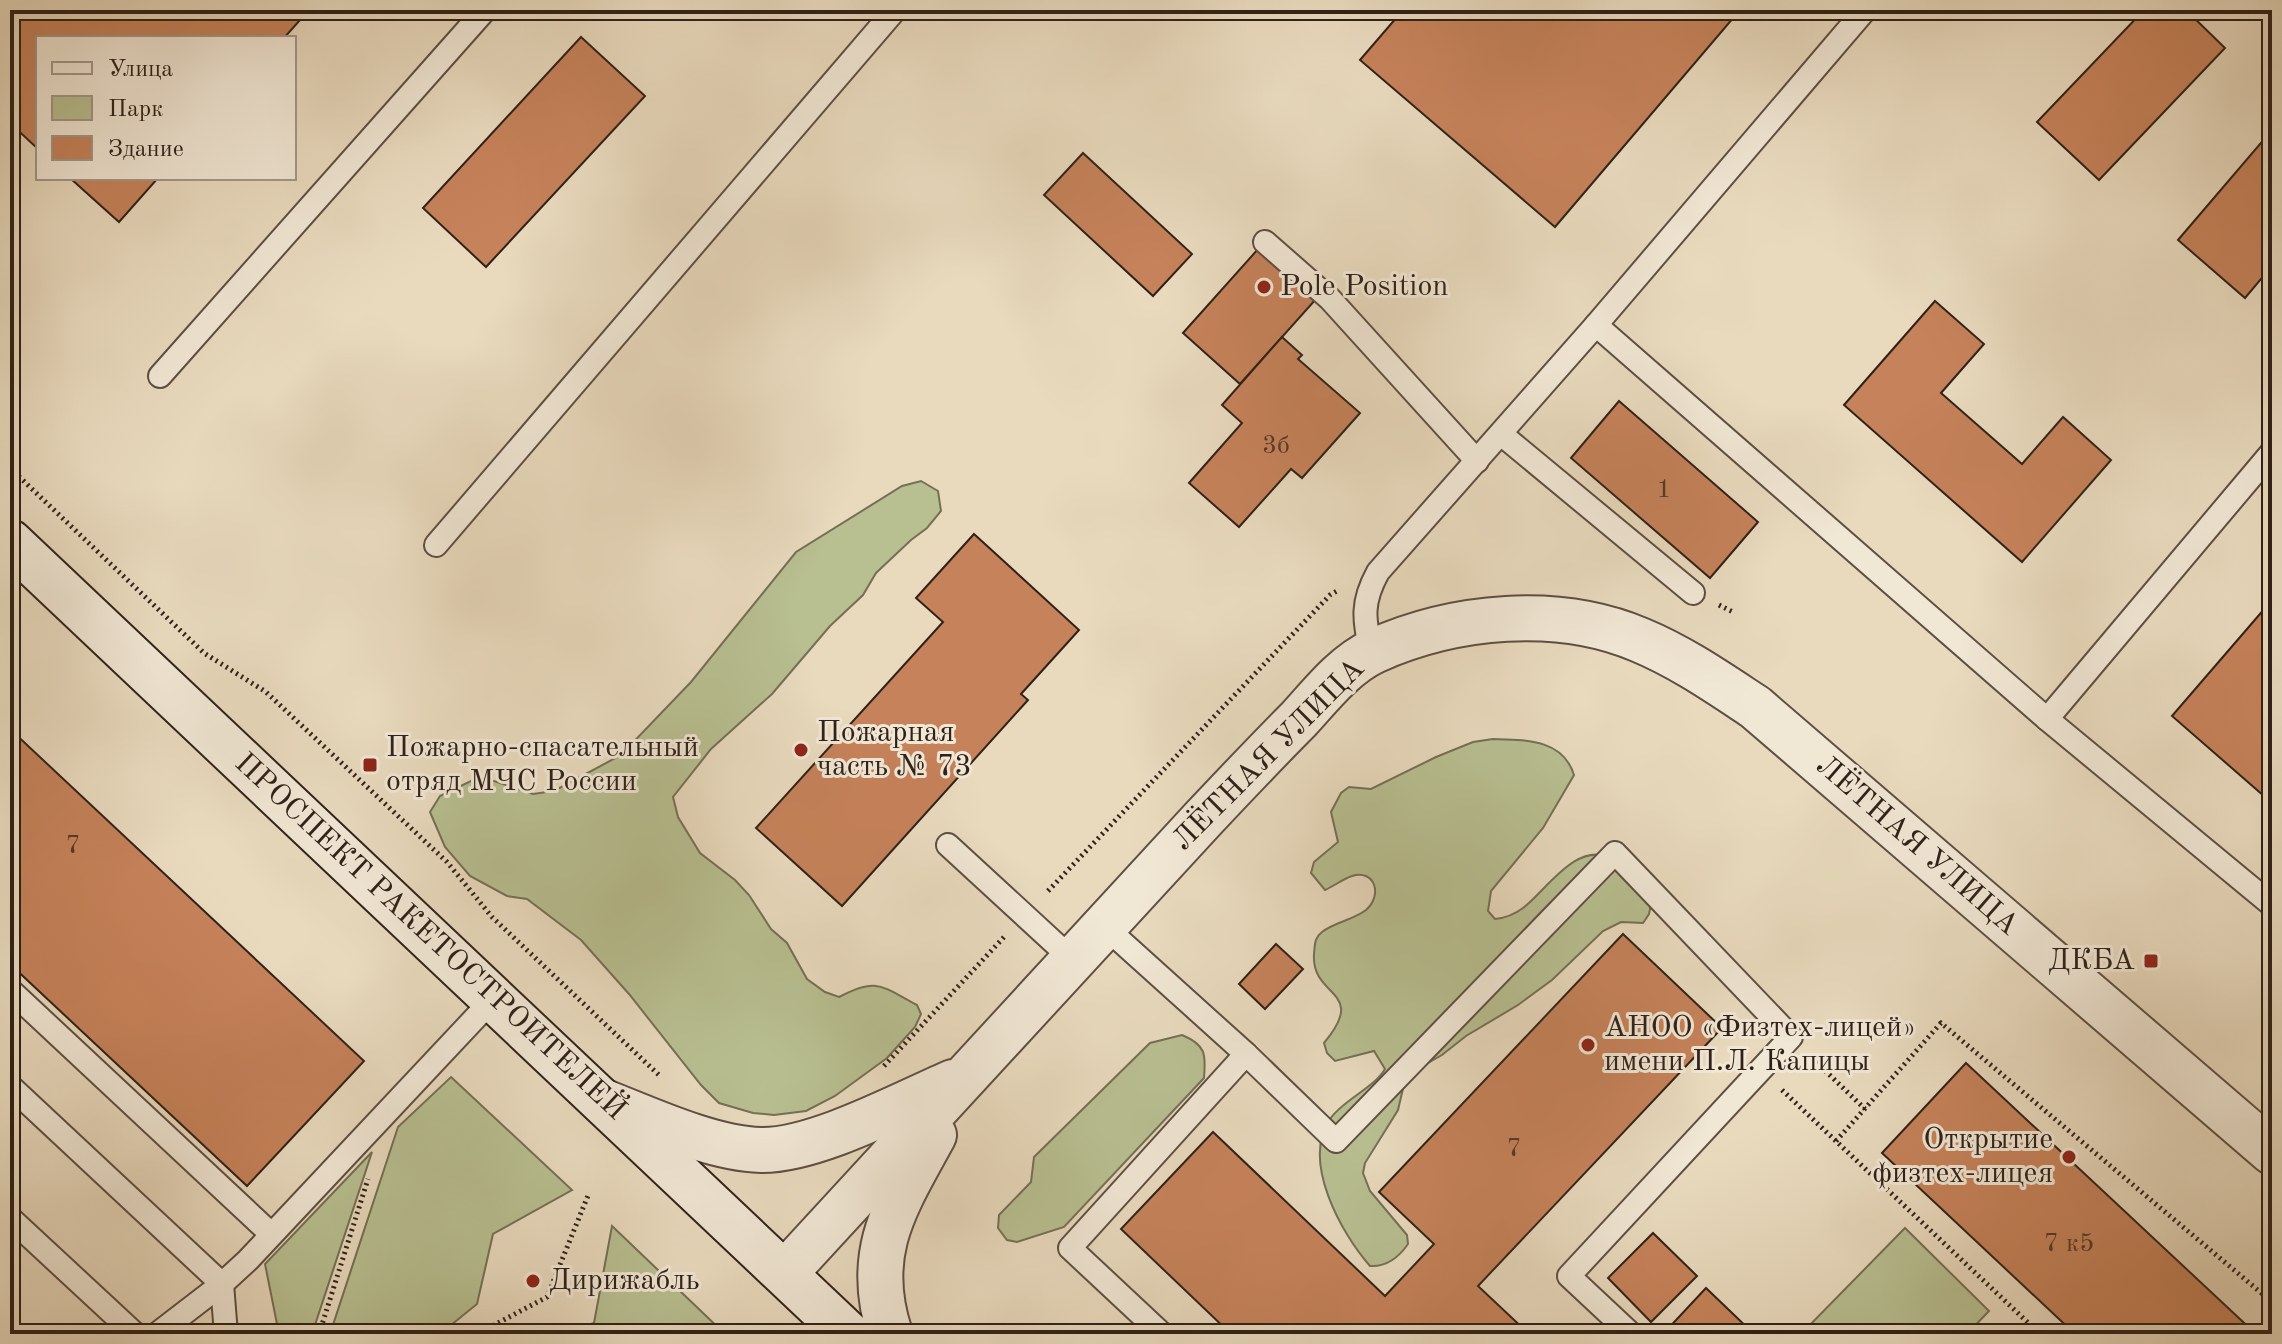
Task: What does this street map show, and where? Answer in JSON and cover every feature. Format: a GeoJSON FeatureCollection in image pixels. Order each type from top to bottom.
{"type":"FeatureCollection","features":[{"type":"Feature","properties":{"kind":"street","name":"ПРОСПЕКТ РАКЕТОСТРОИТЕЛЕЙ"},"geometry":{"type":"LineString","coordinates":[[10,542],[846,1333]]}},
{"type":"Feature","properties":{"kind":"street","name":"ЛЁТНАЯ УЛИЦА"},"geometry":{"type":"LineString","coordinates":[[785,1273],[1342,673],[1371,653],[1408,638],[1469,623],[1537,618],[1583,623],[1638,639],[1691,665],[1755,707],[2272,1152]]}},
{"type":"Feature","properties":{"kind":"street"},"geometry":{"type":"LineString","coordinates":[[602,1101],[676,1130],[740,1148],[763,1150],[792,1146],[828,1135],[966,1077]]}},
{"type":"Feature","properties":{"kind":"street"},"geometry":{"type":"LineString","coordinates":[[890,1334],[878,1278],[882,1243],[898,1202],[966,1077]]}},
{"type":"Feature","properties":{"kind":"lane"},"geometry":{"type":"LineString","coordinates":[[160,376],[485,10]]}},
{"type":"Feature","properties":{"kind":"lane"},"geometry":{"type":"LineString","coordinates":[[436,545],[895,10]]}},
{"type":"Feature","properties":{"kind":"lane"},"geometry":{"type":"LineString","coordinates":[[1371,653],[1364,617],[1367,593],[1378,572],[1596,325],[1865,10]]}},
{"type":"Feature","properties":{"kind":"lane"},"geometry":{"type":"LineString","coordinates":[[1265,242],[1330,299],[1477,461]]}},
{"type":"Feature","properties":{"kind":"lane"},"geometry":{"type":"LineString","coordinates":[[1596,325],[2047,719],[2272,905]]}},
{"type":"Feature","properties":{"kind":"lane"},"geometry":{"type":"LineString","coordinates":[[1501,434],[1693,593]]}},
{"type":"Feature","properties":{"kind":"lane"},"geometry":{"type":"LineString","coordinates":[[2047,719],[2272,452]]}},
{"type":"Feature","properties":{"kind":"lane"},"geometry":{"type":"LineString","coordinates":[[948,845],[1073,960]]}},
{"type":"Feature","properties":{"kind":"lane"},"geometry":{"type":"LineString","coordinates":[[1104,926],[1246,1054],[1336,1141],[1615,853],[1791,1037],[1569,1276],[1631,1334]]}},
{"type":"Feature","properties":{"kind":"lane"},"geometry":{"type":"LineString","coordinates":[[10,990],[215,1169],[270,1233]]}},
{"type":"Feature","properties":{"kind":"lane"},"geometry":{"type":"LineString","coordinates":[[157,1334],[222,1284],[494,998]]}},
{"type":"Feature","properties":{"kind":"lane"},"geometry":{"type":"LineString","coordinates":[[1162,1334],[1070,1248],[1246,1054]]}},
{"type":"Feature","properties":{"kind":"lane"},"geometry":{"type":"LineString","coordinates":[[10,1086],[222,1284],[226,1334]]}},
{"type":"Feature","properties":{"kind":"lane"},"geometry":{"type":"LineString","coordinates":[[10,1218],[135,1334]]}},
{"type":"Feature","properties":{"kind":"path"},"geometry":{"type":"LineString","coordinates":[[10,468],[204,653],[266,692],[447,862],[492,917],[668,1084]]}},
{"type":"Feature","properties":{"kind":"path"},"geometry":{"type":"LineString","coordinates":[[1048,891],[1330,595],[1378,572]]}},
{"type":"Feature","properties":{"kind":"path"},"geometry":{"type":"LineString","coordinates":[[876,1073],[1011,930]]}},
{"type":"Feature","properties":{"kind":"path"},"geometry":{"type":"LineString","coordinates":[[1836,1141],[1941,1023],[2272,1302]]}},
{"type":"Feature","properties":{"kind":"path"},"geometry":{"type":"LineString","coordinates":[[1791,1037],[1865,1109]]}},
{"type":"Feature","properties":{"kind":"path"},"geometry":{"type":"LineString","coordinates":[[1761,1070],[2040,1334]]}},
{"type":"Feature","properties":{"kind":"path"},"geometry":{"type":"LineString","coordinates":[[319,1334],[369,1177]]}},
{"type":"Feature","properties":{"kind":"path"},"geometry":{"type":"LineString","coordinates":[[477,1334],[547,1297],[589,1193]]}},
{"type":"Feature","properties":{"kind":"green space"},"geometry":{"type":"Polygon","coordinates":[[[921,481],[938,491],[941,511],[927,528],[876,573],[863,595],[830,626],[772,694],[711,749],[673,797],[678,817],[700,853],[749,895],[771,929],[787,943],[807,979],[825,992],[839,997],[862,987],[879,986],[917,1005],[921,1014],[915,1027],[887,1058],[835,1096],[806,1111],[774,1115],[753,1113],[719,1103],[581,940],[527,899],[507,896],[470,876],[445,847],[430,812],[440,796],[475,779],[494,781],[533,794],[554,791],[621,755],[691,682],[796,552],[902,486],[921,481]]]}},
{"type":"Feature","properties":{"kind":"green space"},"geometry":{"type":"Polygon","coordinates":[[[1493,739],[1530,741],[1552,748],[1569,763],[1574,775],[1543,828],[1491,891],[1488,911],[1495,919],[1523,908],[1573,862],[1597,855],[1610,858],[1626,873],[1651,904],[1649,914],[1643,923],[1621,922],[1603,931],[1552,980],[1412,1072],[1405,1080],[1398,1110],[1365,1163],[1363,1173],[1370,1191],[1407,1235],[1408,1244],[1392,1260],[1370,1266],[1337,1216],[1322,1175],[1320,1155],[1322,1136],[1330,1119],[1385,1069],[1374,1051],[1335,1061],[1327,1053],[1324,1043],[1336,1026],[1341,1013],[1340,1003],[1315,969],[1314,954],[1319,934],[1366,910],[1375,891],[1371,880],[1360,875],[1349,877],[1325,890],[1311,873],[1314,862],[1338,842],[1331,812],[1341,793],[1349,787],[1371,789],[1436,757],[1473,742],[1493,739]]]}},
{"type":"Feature","properties":{"kind":"green space"},"geometry":{"type":"Polygon","coordinates":[[[1182,1035],[1203,1051],[1204,1078],[1064,1227],[1017,1242],[1007,1240],[998,1228],[999,1215],[1031,1182],[1034,1157],[1150,1043],[1182,1035]]]}},
{"type":"Feature","properties":{"kind":"green space"},"geometry":{"type":"Polygon","coordinates":[[[451,1077],[572,1190],[493,1234],[477,1304],[440,1334],[330,1334],[398,1127],[451,1077]]]}},
{"type":"Feature","properties":{"kind":"green space"},"geometry":{"type":"Polygon","coordinates":[[[372,1152],[312,1334],[279,1334],[265,1264],[372,1152]]]}},
{"type":"Feature","properties":{"kind":"green space"},"geometry":{"type":"Polygon","coordinates":[[[612,1226],[725,1334],[560,1334],[594,1323],[612,1226]]]}},
{"type":"Feature","properties":{"kind":"green space"},"geometry":{"type":"Polygon","coordinates":[[[1905,1228],[1989,1311],[1967,1334],[1801,1334],[1905,1228]]]}},
{"type":"Feature","properties":{"kind":"building"},"geometry":{"type":"Polygon","coordinates":[[[10,10],[309,10],[286,36],[36,36],[36,147],[10,123],[10,10]]]}},
{"type":"Feature","properties":{"kind":"building"},"geometry":{"type":"Polygon","coordinates":[[[1403,10],[1740,10],[1555,227],[1360,60],[1403,10]]]}},
{"type":"Feature","properties":{"kind":"building"},"geometry":{"type":"Polygon","coordinates":[[[2144,10],[2186,10],[2225,48],[2099,180],[2037,122],[2144,10]]]}},
{"type":"Feature","properties":{"kind":"building"},"geometry":{"type":"Polygon","coordinates":[[[581,37],[645,96],[486,267],[423,208],[581,37]]]}},
{"type":"Feature","properties":{"kind":"building"},"geometry":{"type":"Polygon","coordinates":[[[2272,130],[2272,266],[2245,298],[2178,240],[2272,130]]]}},
{"type":"Feature","properties":{"kind":"building"},"geometry":{"type":"Polygon","coordinates":[[[1083,153],[1192,254],[1153,296],[1044,195],[1083,153]]]}},
{"type":"Feature","properties":{"kind":"building"},"geometry":{"type":"Polygon","coordinates":[[[72,180],[156,180],[119,222],[72,180]]]}},
{"type":"Feature","properties":{"kind":"building"},"geometry":{"type":"Polygon","coordinates":[[[1259,248],[1316,299],[1240,384],[1183,333],[1259,248]]]}},
{"type":"Feature","properties":{"kind":"building"},"geometry":{"type":"Polygon","coordinates":[[[1935,301],[1984,344],[1941,393],[2022,464],[2063,417],[2111,460],[2022,562],[1844,405],[1935,301]]]}},
{"type":"Feature","properties":{"kind":"building"},"geometry":{"type":"Polygon","coordinates":[[[1282,337],[1302,355],[1298,359],[1360,413],[1302,478],[1291,469],[1239,527],[1189,483],[1242,423],[1222,405],[1282,337]]]}},
{"type":"Feature","properties":{"kind":"building"},"geometry":{"type":"Polygon","coordinates":[[[1619,401],[1758,522],[1710,578],[1571,458],[1619,401]]]}},
{"type":"Feature","properties":{"kind":"building"},"geometry":{"type":"Polygon","coordinates":[[[974,534],[1079,630],[1021,694],[1028,700],[842,906],[756,828],[943,622],[916,598],[974,534]]]}},
{"type":"Feature","properties":{"kind":"building"},"geometry":{"type":"Polygon","coordinates":[[[2272,600],[2272,803],[2172,716],[2272,600]]]}},
{"type":"Feature","properties":{"kind":"building"},"geometry":{"type":"Polygon","coordinates":[[[10,729],[364,1061],[247,1186],[10,964],[10,729]]]}},
{"type":"Feature","properties":{"kind":"building"},"geometry":{"type":"Polygon","coordinates":[[[1623,934],[1722,1028],[1478,1286],[1529,1334],[1231,1334],[1121,1229],[1213,1132],[1385,1296],[1434,1244],[1379,1192],[1623,934]]]}},
{"type":"Feature","properties":{"kind":"building"},"geometry":{"type":"Polygon","coordinates":[[[1276,944],[1303,969],[1265,1009],[1239,984],[1276,944]]]}},
{"type":"Feature","properties":{"kind":"building"},"geometry":{"type":"Polygon","coordinates":[[[1966,1063],[2256,1334],[2075,1334],[1882,1153],[1966,1063]]]}},
{"type":"Feature","properties":{"kind":"building"},"geometry":{"type":"Polygon","coordinates":[[[1653,1233],[1697,1276],[1651,1322],[1608,1278],[1653,1233]]]}},
{"type":"Feature","properties":{"kind":"building"},"geometry":{"type":"Polygon","coordinates":[[[1706,1288],[1754,1334],[1663,1334],[1706,1288]]]}},
{"type":"Feature","properties":{"kind":"place","name":"Pole Position"},"geometry":{"type":"Point","coordinates":[1264,287]}},
{"type":"Feature","properties":{"kind":"place","name":"Пожарная часть № 73"},"geometry":{"type":"Point","coordinates":[801,750]}},
{"type":"Feature","properties":{"kind":"place","name":"Пожарно-спасательный отряд МЧС России"},"geometry":{"type":"Point","coordinates":[370,765]}},
{"type":"Feature","properties":{"kind":"place","name":"ДКБА"},"geometry":{"type":"Point","coordinates":[2151,961]}},
{"type":"Feature","properties":{"kind":"place","name":"АНОО «Физтех-лицей» имени П.Л. Капицы"},"geometry":{"type":"Point","coordinates":[1588,1045]}},
{"type":"Feature","properties":{"kind":"place","name":"Открытие физтех-лицея"},"geometry":{"type":"Point","coordinates":[2069,1157]}},
{"type":"Feature","properties":{"kind":"place","name":"Дирижабль"},"geometry":{"type":"Point","coordinates":[533,1281]}}]}
